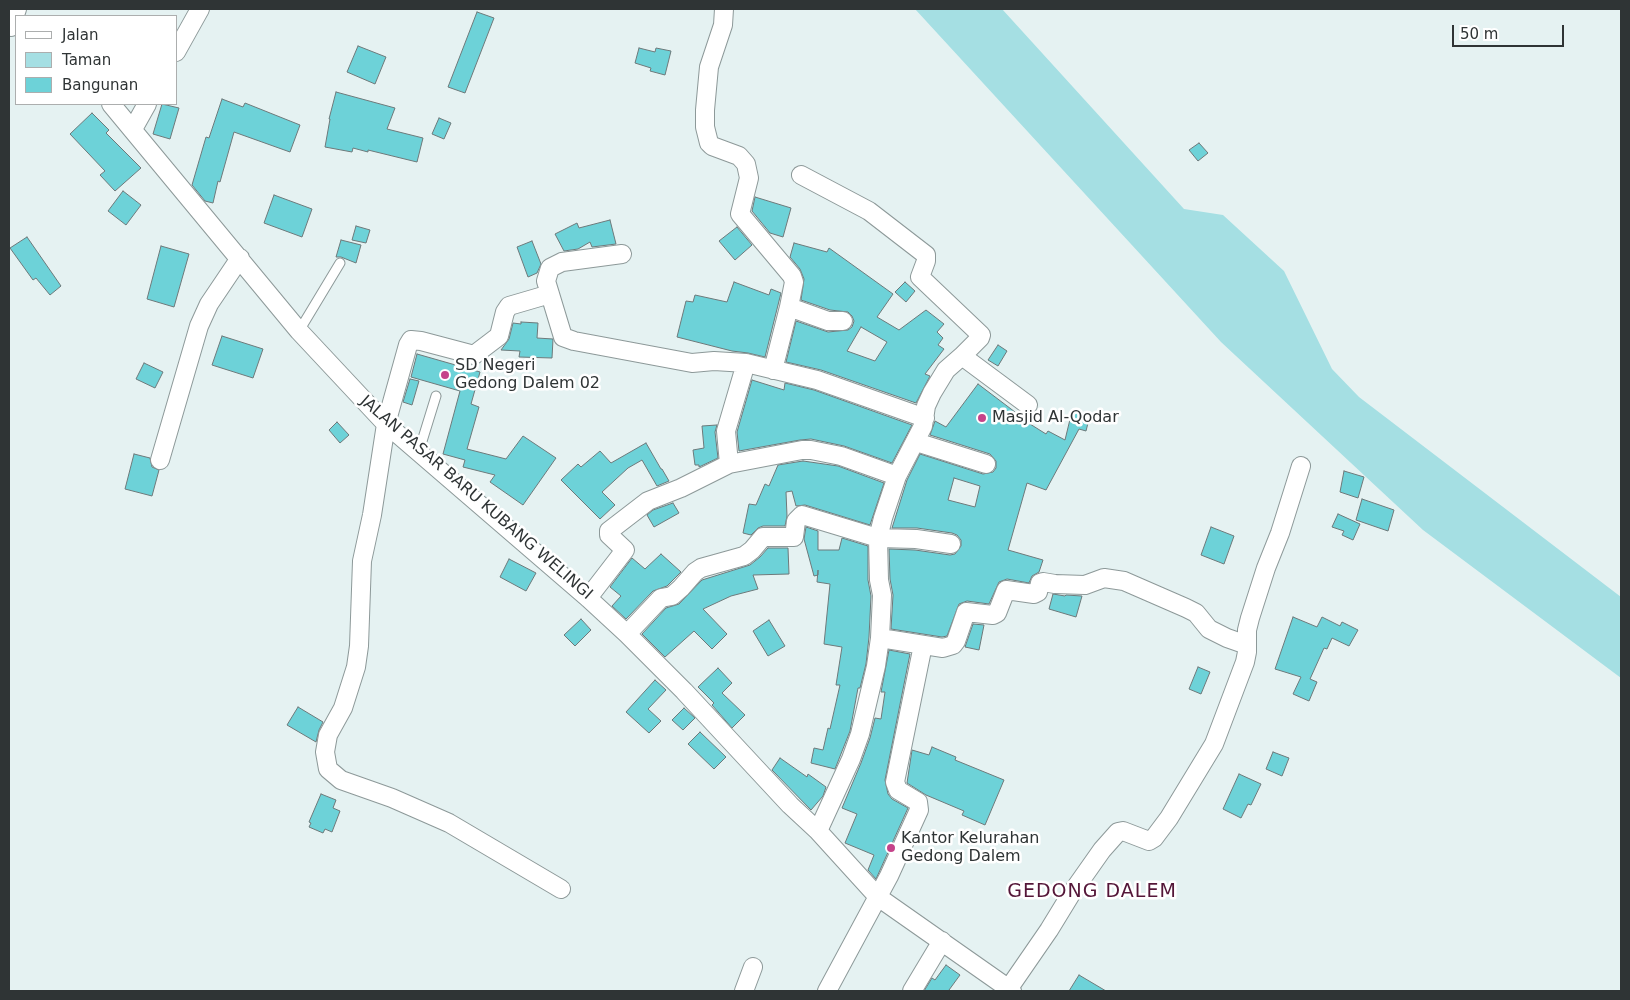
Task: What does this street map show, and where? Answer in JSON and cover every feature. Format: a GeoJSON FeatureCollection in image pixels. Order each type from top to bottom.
{"type":"FeatureCollection","features":[{"type":"Feature","properties":{"kind":"street"},"geometry":{"type":"LineString","coordinates":[[178,48],[200,9]]}},
{"type":"Feature","properties":{"kind":"street"},"geometry":{"type":"LineString","coordinates":[[724,9],[723,24],[709,67],[706,98],[706,132],[709,143],[712,146],[739,156],[746,164],[749,178],[740,214],[792,276],[794,282],[773,370]]}},
{"type":"Feature","properties":{"kind":"street","name":"JALAN PASAR BARU KUBANG WELINGI"},"geometry":{"type":"LineString","coordinates":[[113,105],[299,331],[386,424],[588,598],[627,634],[684,691],[790,806],[818,831],[878,897],[1010,990]]}},
{"type":"Feature","properties":{"kind":"street"},"geometry":{"type":"LineString","coordinates":[[133,129],[146,105]]}},
{"type":"Feature","properties":{"kind":"street"},"geometry":{"type":"LineString","coordinates":[[801,175],[876,215],[926,255],[926,262],[920,277],[980,335],[980,338],[946,370],[932,393],[926,406],[925,418],[916,442],[896,476],[878,538],[879,580],[882,595],[880,638],[876,666],[860,734],[844,776],[818,831]]}},
{"type":"Feature","properties":{"kind":"street"},"geometry":{"type":"LineString","coordinates":[[622,254],[562,262],[550,268],[546,281],[562,337],[568,340],[692,363],[714,361],[746,363],[817,380],[925,418]]}},
{"type":"Feature","properties":{"kind":"street"},"geometry":{"type":"LineString","coordinates":[[160,460],[199,326],[209,304],[240,258]]}},
{"type":"Feature","properties":{"kind":"street"},"geometry":{"type":"LineString","coordinates":[[550,294],[507,308],[499,336],[474,355],[421,341],[414,340],[410,342],[386,424],[372,515],[362,561],[360,646],[356,668],[343,708],[328,735],[325,752],[328,769],[341,780],[392,798],[449,823],[561,890]]}},
{"type":"Feature","properties":{"kind":"street"},"geometry":{"type":"LineString","coordinates":[[789,306],[821,319],[843,322]]}},
{"type":"Feature","properties":{"kind":"street"},"geometry":{"type":"LineString","coordinates":[[962,356],[1028,405]]}},
{"type":"Feature","properties":{"kind":"street"},"geometry":{"type":"LineString","coordinates":[[729,464],[726,431],[746,363]]}},
{"type":"Feature","properties":{"kind":"street"},"geometry":{"type":"LineString","coordinates":[[916,442],[986,464]]}},
{"type":"Feature","properties":{"kind":"street"},"geometry":{"type":"LineString","coordinates":[[588,598],[625,550],[609,535],[609,531],[648,501],[681,488],[729,464],[802,450],[811,450],[841,456],[896,476]]}},
{"type":"Feature","properties":{"kind":"street"},"geometry":{"type":"LineString","coordinates":[[1010,990],[1070,894],[1102,850],[1118,832],[1123,830],[1149,841],[1154,838],[1169,818],[1214,744],[1242,671],[1247,652],[1247,630],[1250,618],[1266,568],[1280,533],[1300,466]]}},
{"type":"Feature","properties":{"kind":"street"},"geometry":{"type":"LineString","coordinates":[[627,634],[662,597],[672,596],[701,568],[744,556],[752,550],[763,536],[794,537],[796,521],[802,515],[878,538],[916,539],[951,544]]}},
{"type":"Feature","properties":{"kind":"street"},"geometry":{"type":"LineString","coordinates":[[880,638],[944,648],[953,645],[956,641],[966,612],[993,615],[997,613],[1006,590],[1034,594],[1038,592],[1040,583],[1043,582],[1085,585],[1104,578],[1124,581],[1186,608],[1196,613],[1209,629],[1247,645]]}},
{"type":"Feature","properties":{"kind":"street"},"geometry":{"type":"LineString","coordinates":[[828,991],[890,876],[919,810],[918,802],[898,790],[895,782],[923,645]]}},
{"type":"Feature","properties":{"kind":"street"},"geometry":{"type":"LineString","coordinates":[[912,991],[942,941]]}},
{"type":"Feature","properties":{"kind":"street"},"geometry":{"type":"LineString","coordinates":[[744,991],[753,967]]}},
{"type":"Feature","properties":{"kind":"lane"},"geometry":{"type":"LineString","coordinates":[[299,331],[340,263]]}},
{"type":"Feature","properties":{"kind":"lane"},"geometry":{"type":"LineString","coordinates":[[419,451],[436,396]]}},
{"type":"Feature","properties":{"kind":"green space"},"geometry":{"type":"Polygon","coordinates":[[[915,9],[1002,9],[1184,209],[1223,215],[1284,271],[1332,369],[1359,397],[1621,597],[1621,678],[1423,530],[1221,342],[915,9]]]}},
{"type":"Feature","properties":{"kind":"building"},"geometry":{"type":"Polygon","coordinates":[[[477,12],[494,18],[465,93],[448,87],[477,12]]]}},
{"type":"Feature","properties":{"kind":"building"},"geometry":{"type":"Polygon","coordinates":[[[358,46],[386,57],[375,84],[347,72],[358,46]]]}},
{"type":"Feature","properties":{"kind":"building"},"geometry":{"type":"Polygon","coordinates":[[[639,48],[655,52],[656,48],[671,51],[665,75],[650,71],[651,68],[635,63],[639,48]]]}},
{"type":"Feature","properties":{"kind":"building"},"geometry":{"type":"Polygon","coordinates":[[[336,92],[395,108],[387,129],[423,138],[417,162],[368,150],[368,152],[353,148],[352,152],[325,147],[329,119],[336,92]]]}},
{"type":"Feature","properties":{"kind":"building"},"geometry":{"type":"Polygon","coordinates":[[[222,99],[243,107],[245,103],[300,125],[290,152],[234,132],[213,203],[205,201],[192,185],[206,137],[209,138],[222,99]]]}},
{"type":"Feature","properties":{"kind":"building"},"geometry":{"type":"Polygon","coordinates":[[[162,105],[179,108],[170,139],[153,134],[162,105]]]}},
{"type":"Feature","properties":{"kind":"building"},"geometry":{"type":"Polygon","coordinates":[[[92,113],[109,130],[106,133],[141,168],[115,191],[100,175],[105,171],[70,134],[92,113]]]}},
{"type":"Feature","properties":{"kind":"building"},"geometry":{"type":"Polygon","coordinates":[[[439,118],[451,123],[444,139],[432,134],[439,118]]]}},
{"type":"Feature","properties":{"kind":"building"},"geometry":{"type":"Polygon","coordinates":[[[1199,143],[1208,153],[1198,161],[1189,150],[1199,143]]]}},
{"type":"Feature","properties":{"kind":"building"},"geometry":{"type":"Polygon","coordinates":[[[123,191],[141,205],[126,225],[108,211],[123,191]]]}},
{"type":"Feature","properties":{"kind":"building"},"geometry":{"type":"Polygon","coordinates":[[[274,195],[312,209],[302,237],[264,223],[274,195]]]}},
{"type":"Feature","properties":{"kind":"building"},"geometry":{"type":"Polygon","coordinates":[[[755,197],[791,208],[783,237],[770,233],[752,211],[755,197]]]}},
{"type":"Feature","properties":{"kind":"building"},"geometry":{"type":"Polygon","coordinates":[[[610,220],[616,244],[592,247],[590,242],[578,249],[564,251],[555,234],[577,223],[579,228],[610,220]]]}},
{"type":"Feature","properties":{"kind":"building"},"geometry":{"type":"Polygon","coordinates":[[[356,226],[370,230],[366,243],[352,240],[356,226]]]}},
{"type":"Feature","properties":{"kind":"building"},"geometry":{"type":"Polygon","coordinates":[[[737,227],[752,245],[735,260],[719,241],[737,227]]]}},
{"type":"Feature","properties":{"kind":"building"},"geometry":{"type":"Polygon","coordinates":[[[27,237],[61,286],[50,295],[36,278],[33,280],[10,248],[27,237]]]}},
{"type":"Feature","properties":{"kind":"building"},"geometry":{"type":"Polygon","coordinates":[[[341,240],[361,245],[356,263],[336,257],[341,240]]]}},
{"type":"Feature","properties":{"kind":"building"},"geometry":{"type":"Polygon","coordinates":[[[532,241],[541,264],[537,273],[528,277],[517,247],[532,241]]]}},
{"type":"Feature","properties":{"kind":"building"},"geometry":{"type":"Polygon","coordinates":[[[794,243],[827,252],[829,248],[893,294],[877,317],[899,330],[926,310],[944,324],[937,332],[943,338],[938,345],[944,349],[925,374],[930,376],[916,403],[821,370],[786,362],[796,321],[828,332],[848,330],[852,327],[854,321],[848,312],[830,310],[801,300],[804,279],[800,269],[790,257],[794,243]],[[861,327],[847,351],[875,361],[887,342],[861,327]]]}},
{"type":"Feature","properties":{"kind":"building"},"geometry":{"type":"Polygon","coordinates":[[[161,246],[189,254],[174,307],[147,299],[161,246]]]}},
{"type":"Feature","properties":{"kind":"building"},"geometry":{"type":"Polygon","coordinates":[[[734,282],[769,295],[771,289],[781,293],[765,357],[677,337],[686,301],[693,302],[695,295],[727,302],[734,282]]]}},
{"type":"Feature","properties":{"kind":"building"},"geometry":{"type":"Polygon","coordinates":[[[905,282],[915,291],[906,302],[895,292],[905,282]]]}},
{"type":"Feature","properties":{"kind":"building"},"geometry":{"type":"Polygon","coordinates":[[[521,322],[538,323],[537,338],[553,339],[552,358],[519,357],[520,351],[501,350],[509,339],[513,323],[521,324],[521,322]]]}},
{"type":"Feature","properties":{"kind":"building"},"geometry":{"type":"Polygon","coordinates":[[[222,336],[263,349],[253,378],[212,365],[222,336]]]}},
{"type":"Feature","properties":{"kind":"building"},"geometry":{"type":"Polygon","coordinates":[[[998,345],[1007,351],[998,366],[988,360],[998,345]]]}},
{"type":"Feature","properties":{"kind":"building"},"geometry":{"type":"Polygon","coordinates":[[[417,354],[480,372],[471,404],[479,407],[467,449],[506,459],[523,436],[556,458],[523,505],[490,482],[495,475],[463,467],[465,460],[443,454],[460,391],[411,377],[417,354]]]}},
{"type":"Feature","properties":{"kind":"building"},"geometry":{"type":"Polygon","coordinates":[[[144,363],[163,372],[155,388],[136,379],[144,363]]]}},
{"type":"Feature","properties":{"kind":"building"},"geometry":{"type":"Polygon","coordinates":[[[410,379],[419,381],[412,405],[403,402],[410,379]]]}},
{"type":"Feature","properties":{"kind":"building"},"geometry":{"type":"Polygon","coordinates":[[[752,380],[784,390],[785,383],[814,390],[912,425],[892,463],[844,446],[811,439],[739,451],[737,432],[752,380]]]}},
{"type":"Feature","properties":{"kind":"building"},"geometry":{"type":"Polygon","coordinates":[[[978,384],[1015,412],[1014,414],[1046,434],[1048,431],[1065,440],[1072,411],[1090,415],[1086,431],[1079,429],[1046,490],[1027,483],[1008,550],[1043,560],[1039,572],[1032,576],[1029,583],[1007,579],[999,582],[989,604],[967,601],[959,604],[947,636],[942,637],[891,629],[893,595],[890,579],[889,549],[915,550],[950,555],[955,554],[961,546],[961,540],[952,533],[917,528],[892,528],[907,480],[920,454],[983,474],[993,472],[996,468],[996,461],[990,454],[930,435],[935,421],[946,427],[978,384]],[[954,478],[948,500],[975,507],[980,486],[954,478]]]}},
{"type":"Feature","properties":{"kind":"building"},"geometry":{"type":"Polygon","coordinates":[[[337,422],[349,435],[340,443],[329,430],[337,422]]]}},
{"type":"Feature","properties":{"kind":"building"},"geometry":{"type":"Polygon","coordinates":[[[717,425],[715,432],[718,458],[699,467],[699,465],[695,465],[693,450],[704,448],[702,426],[717,425]]]}},
{"type":"Feature","properties":{"kind":"building"},"geometry":{"type":"Polygon","coordinates":[[[646,443],[669,481],[657,486],[642,460],[628,468],[602,492],[615,505],[600,519],[561,480],[578,464],[581,467],[600,451],[611,463],[646,443]]]}},
{"type":"Feature","properties":{"kind":"building"},"geometry":{"type":"Polygon","coordinates":[[[134,454],[150,458],[152,467],[159,470],[152,496],[125,489],[134,454]]]}},
{"type":"Feature","properties":{"kind":"building"},"geometry":{"type":"Polygon","coordinates":[[[803,461],[838,466],[884,483],[870,525],[805,505],[796,506],[792,491],[786,492],[787,516],[785,526],[763,526],[751,535],[743,533],[749,504],[756,505],[765,484],[769,486],[778,465],[803,461]]]}},
{"type":"Feature","properties":{"kind":"building"},"geometry":{"type":"Polygon","coordinates":[[[1344,471],[1364,477],[1358,498],[1340,492],[1344,471]]]}},
{"type":"Feature","properties":{"kind":"building"},"geometry":{"type":"Polygon","coordinates":[[[1362,499],[1394,510],[1388,531],[1356,520],[1362,499]]]}},
{"type":"Feature","properties":{"kind":"building"},"geometry":{"type":"Polygon","coordinates":[[[673,503],[679,513],[654,527],[647,515],[653,510],[673,503]]]}},
{"type":"Feature","properties":{"kind":"building"},"geometry":{"type":"Polygon","coordinates":[[[1338,514],[1360,524],[1353,540],[1342,535],[1344,531],[1332,527],[1338,514]]]}},
{"type":"Feature","properties":{"kind":"building"},"geometry":{"type":"Polygon","coordinates":[[[806,527],[818,531],[818,550],[839,550],[842,538],[868,546],[868,580],[871,596],[866,664],[860,688],[858,688],[850,731],[835,769],[811,763],[814,748],[823,750],[828,728],[830,729],[840,685],[836,685],[842,647],[824,644],[830,584],[817,582],[818,575],[814,576],[804,539],[806,527]]]}},
{"type":"Feature","properties":{"kind":"building"},"geometry":{"type":"Polygon","coordinates":[[[1211,527],[1234,536],[1224,564],[1201,555],[1211,527]]]}},
{"type":"Feature","properties":{"kind":"building"},"geometry":{"type":"Polygon","coordinates":[[[768,548],[788,548],[789,574],[753,575],[758,589],[731,596],[703,609],[727,634],[712,649],[694,631],[665,657],[642,634],[666,608],[679,604],[702,580],[750,565],[768,548]]]}},
{"type":"Feature","properties":{"kind":"building"},"geometry":{"type":"Polygon","coordinates":[[[661,554],[681,572],[667,586],[653,591],[626,619],[612,606],[621,596],[610,587],[632,558],[645,569],[661,554]]]}},
{"type":"Feature","properties":{"kind":"building"},"geometry":{"type":"Polygon","coordinates":[[[509,559],[536,573],[526,591],[500,577],[509,559]]]}},
{"type":"Feature","properties":{"kind":"building"},"geometry":{"type":"Polygon","coordinates":[[[1053,594],[1082,596],[1076,617],[1049,609],[1053,594]]]}},
{"type":"Feature","properties":{"kind":"building"},"geometry":{"type":"Polygon","coordinates":[[[1293,617],[1317,627],[1322,617],[1340,626],[1342,622],[1358,630],[1349,646],[1332,638],[1327,649],[1324,648],[1310,679],[1317,682],[1309,701],[1293,694],[1301,677],[1275,669],[1293,617]]]}},
{"type":"Feature","properties":{"kind":"building"},"geometry":{"type":"Polygon","coordinates":[[[581,619],[591,630],[575,646],[564,635],[581,619]]]}},
{"type":"Feature","properties":{"kind":"building"},"geometry":{"type":"Polygon","coordinates":[[[769,620],[785,646],[768,656],[753,631],[769,620]]]}},
{"type":"Feature","properties":{"kind":"building"},"geometry":{"type":"Polygon","coordinates":[[[973,624],[984,625],[979,650],[965,647],[973,624]]]}},
{"type":"Feature","properties":{"kind":"building"},"geometry":{"type":"Polygon","coordinates":[[[889,650],[910,654],[885,780],[888,794],[892,799],[908,808],[876,879],[868,870],[874,855],[845,843],[857,814],[842,808],[861,763],[875,718],[881,719],[885,692],[881,692],[889,650]]]}},
{"type":"Feature","properties":{"kind":"building"},"geometry":{"type":"Polygon","coordinates":[[[1198,667],[1210,672],[1201,694],[1189,689],[1198,667]]]}},
{"type":"Feature","properties":{"kind":"building"},"geometry":{"type":"Polygon","coordinates":[[[718,668],[732,683],[722,693],[745,715],[732,728],[712,705],[714,703],[698,687],[718,668]]]}},
{"type":"Feature","properties":{"kind":"building"},"geometry":{"type":"Polygon","coordinates":[[[655,680],[666,690],[648,709],[661,721],[649,733],[626,712],[655,680]]]}},
{"type":"Feature","properties":{"kind":"building"},"geometry":{"type":"Polygon","coordinates":[[[298,707],[323,722],[316,742],[287,725],[298,707]]]}},
{"type":"Feature","properties":{"kind":"building"},"geometry":{"type":"Polygon","coordinates":[[[684,708],[695,718],[683,730],[672,720],[684,708]]]}},
{"type":"Feature","properties":{"kind":"building"},"geometry":{"type":"Polygon","coordinates":[[[700,732],[726,757],[714,769],[688,744],[700,732]]]}},
{"type":"Feature","properties":{"kind":"building"},"geometry":{"type":"Polygon","coordinates":[[[932,747],[956,757],[955,760],[1004,780],[985,825],[962,815],[964,811],[926,795],[907,783],[912,750],[929,755],[932,747]]]}},
{"type":"Feature","properties":{"kind":"building"},"geometry":{"type":"Polygon","coordinates":[[[1273,752],[1289,758],[1282,776],[1266,769],[1273,752]]]}},
{"type":"Feature","properties":{"kind":"building"},"geometry":{"type":"Polygon","coordinates":[[[780,758],[807,777],[808,774],[826,787],[823,796],[811,810],[772,770],[780,758]]]}},
{"type":"Feature","properties":{"kind":"building"},"geometry":{"type":"Polygon","coordinates":[[[1239,774],[1261,784],[1251,805],[1248,804],[1241,818],[1223,809],[1239,774]]]}},
{"type":"Feature","properties":{"kind":"building"},"geometry":{"type":"Polygon","coordinates":[[[321,794],[336,800],[333,808],[340,811],[332,832],[325,829],[323,833],[309,827],[311,823],[309,822],[321,794]]]}},
{"type":"Feature","properties":{"kind":"building"},"geometry":{"type":"Polygon","coordinates":[[[946,965],[960,975],[949,990],[951,991],[924,991],[932,978],[935,980],[946,965]]]}},
{"type":"Feature","properties":{"kind":"building"},"geometry":{"type":"Polygon","coordinates":[[[1079,975],[1106,991],[1069,991],[1079,975]]]}},
{"type":"Feature","properties":{"kind":"place","name":"SD Negeri Gedong Dalem 02"},"geometry":{"type":"Point","coordinates":[445,375]}},
{"type":"Feature","properties":{"kind":"place","name":"Masjid Al-Qodar"},"geometry":{"type":"Point","coordinates":[982,418]}},
{"type":"Feature","properties":{"kind":"place","name":"Kantor Kelurahan Gedong Dalem"},"geometry":{"type":"Point","coordinates":[891,848]}},
{"type":"Feature","properties":{"kind":"district","name":"GEDONG DALEM"},"geometry":{"type":"Point","coordinates":[1092,892]}}]}
